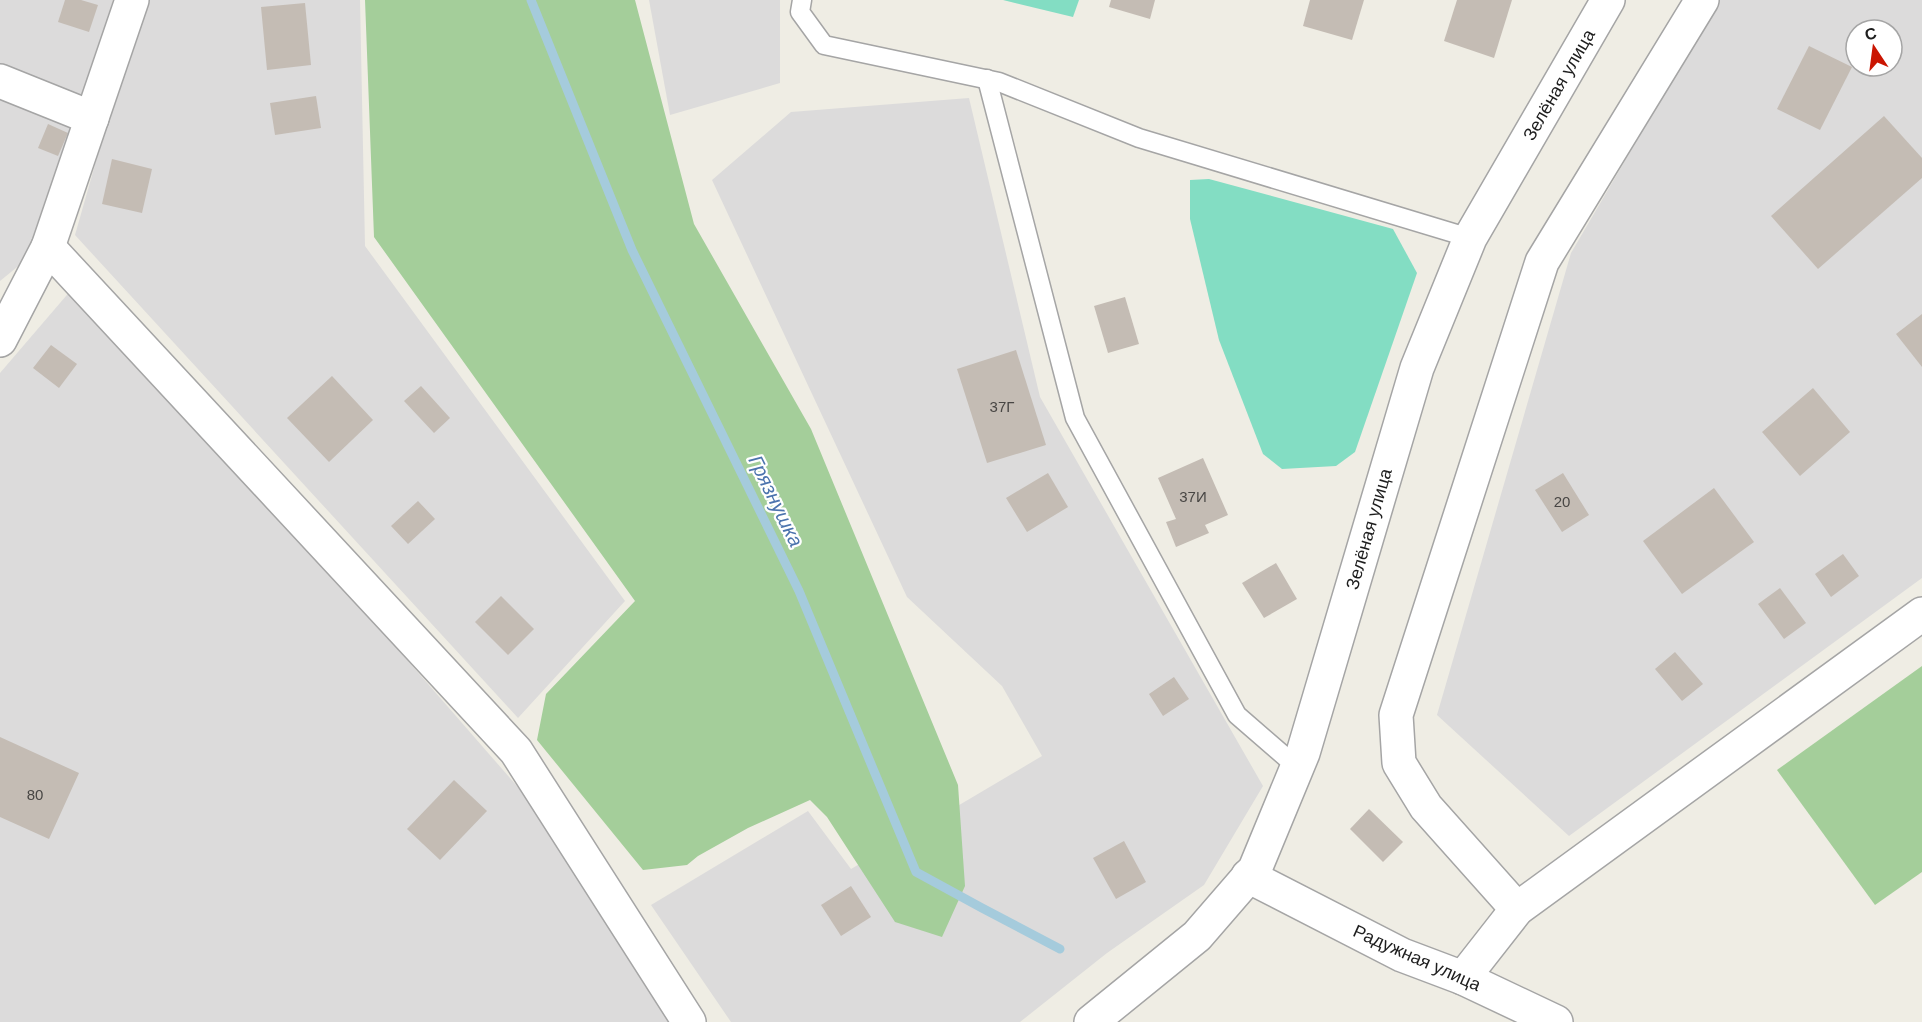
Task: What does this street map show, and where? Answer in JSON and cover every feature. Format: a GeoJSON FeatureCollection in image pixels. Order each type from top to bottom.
{"type":"FeatureCollection","features":[{"type":"Feature","properties":{"kind":"street"},"geometry":{"type":"LineString","coordinates":[[0,340],[48,247],[132,0]]}},
{"type":"Feature","properties":{"kind":"street","name":"Зелёная улица"},"geometry":{"type":"LineString","coordinates":[[1091,1022],[1197,936],[1255,869],[1303,753],[1417,368],[1470,238],[1608,0]]}},
{"type":"Feature","properties":{"kind":"street"},"geometry":{"type":"LineString","coordinates":[[1517,909],[1426,807],[1399,763],[1396,715],[1542,262],[1702,0]]}},
{"type":"Feature","properties":{"kind":"street"},"geometry":{"type":"LineString","coordinates":[[0,81],[92,118]]}},
{"type":"Feature","properties":{"kind":"street"},"geometry":{"type":"LineString","coordinates":[[48,247],[516,751],[688,1022]]}},
{"type":"Feature","properties":{"kind":"street"},"geometry":{"type":"LineString","coordinates":[[1463,978],[1517,909],[1922,614]]}},
{"type":"Feature","properties":{"kind":"street","name":"Радужная улица"},"geometry":{"type":"LineString","coordinates":[[1248,876],[1402,955],[1463,978],[1556,1022]]}},
{"type":"Feature","properties":{"kind":"lane"},"geometry":{"type":"LineString","coordinates":[[802,0],[800,12],[824,45],[999,82],[1139,138],[1470,238]]}},
{"type":"Feature","properties":{"kind":"lane"},"geometry":{"type":"LineString","coordinates":[[987,79],[1075,418],[1237,715],[1297,766]]}},
{"type":"Feature","properties":{"kind":"shaded area"},"geometry":{"type":"Polygon","coordinates":[[[0,0],[113,0],[87,105],[22,263],[0,281],[0,0]]]}},
{"type":"Feature","properties":{"kind":"shaded area"},"geometry":{"type":"Polygon","coordinates":[[[142,0],[360,0],[365,246],[625,601],[518,718],[75,235],[142,0]]]}},
{"type":"Feature","properties":{"kind":"shaded area"},"geometry":{"type":"Polygon","coordinates":[[[649,0],[780,0],[780,83],[670,115],[649,0]]]}},
{"type":"Feature","properties":{"kind":"shaded area"},"geometry":{"type":"Polygon","coordinates":[[[1719,0],[1922,0],[1922,578],[1569,836],[1437,715],[1571,253],[1719,0]]]}},
{"type":"Feature","properties":{"kind":"shaded area"},"geometry":{"type":"Polygon","coordinates":[[[969,98],[1040,397],[1263,786],[1204,885],[1107,953],[1020,1022],[731,1022],[651,905],[808,811],[851,869],[1042,756],[1002,686],[907,597],[712,180],[791,112],[969,98]]]}},
{"type":"Feature","properties":{"kind":"shaded area"},"geometry":{"type":"Polygon","coordinates":[[[78,282],[570,847],[679,1022],[0,1022],[0,373],[78,282]]]}},
{"type":"Feature","properties":{"kind":"green space"},"geometry":{"type":"Polygon","coordinates":[[[365,0],[635,0],[694,224],[811,429],[958,785],[965,886],[942,937],[895,922],[827,817],[810,800],[748,828],[698,856],[687,865],[643,870],[537,740],[546,694],[635,601],[374,237],[365,0]]]}},
{"type":"Feature","properties":{"kind":"green space"},"geometry":{"type":"Polygon","coordinates":[[[1003,0],[1079,0],[1073,17],[1003,0]]]}},
{"type":"Feature","properties":{"kind":"green space"},"geometry":{"type":"Polygon","coordinates":[[[1209,179],[1393,229],[1417,273],[1355,452],[1336,466],[1282,469],[1263,454],[1219,340],[1190,219],[1190,180],[1209,179]]]}},
{"type":"Feature","properties":{"kind":"green space"},"geometry":{"type":"Polygon","coordinates":[[[1922,666],[1922,872],[1875,905],[1777,770],[1922,666]]]}},
{"type":"Feature","properties":{"kind":"building"},"geometry":{"type":"Polygon","coordinates":[[[65,0],[81,0],[98,5],[89,32],[58,22],[65,0]]]}},
{"type":"Feature","properties":{"kind":"building"},"geometry":{"type":"Polygon","coordinates":[[[1111,0],[1155,0],[1150,19],[1109,7],[1111,0]]]}},
{"type":"Feature","properties":{"kind":"building"},"geometry":{"type":"Polygon","coordinates":[[[1310,0],[1364,0],[1352,40],[1303,26],[1310,0]]]}},
{"type":"Feature","properties":{"kind":"building"},"geometry":{"type":"Polygon","coordinates":[[[1457,0],[1512,0],[1494,58],[1444,41],[1457,0]]]}},
{"type":"Feature","properties":{"kind":"building"},"geometry":{"type":"Polygon","coordinates":[[[305,3],[311,65],[267,70],[261,7],[305,3]]]}},
{"type":"Feature","properties":{"kind":"building"},"geometry":{"type":"Polygon","coordinates":[[[1809,46],[1844,63],[1844,78],[1846,78],[1820,130],[1777,109],[1809,46]]]}},
{"type":"Feature","properties":{"kind":"building"},"geometry":{"type":"Polygon","coordinates":[[[316,96],[321,128],[275,135],[270,103],[316,96]]]}},
{"type":"Feature","properties":{"kind":"building"},"geometry":{"type":"Polygon","coordinates":[[[1884,116],[1922,158],[1922,178],[1818,269],[1771,216],[1884,116]]]}},
{"type":"Feature","properties":{"kind":"building"},"geometry":{"type":"Polygon","coordinates":[[[48,124],[68,133],[58,156],[38,148],[48,124]]]}},
{"type":"Feature","properties":{"kind":"building"},"geometry":{"type":"Polygon","coordinates":[[[112,159],[152,169],[142,213],[102,204],[112,159]]]}},
{"type":"Feature","properties":{"kind":"building"},"geometry":{"type":"Polygon","coordinates":[[[1125,297],[1139,344],[1108,353],[1094,306],[1125,297]]]}},
{"type":"Feature","properties":{"kind":"building"},"geometry":{"type":"Polygon","coordinates":[[[1922,314],[1922,367],[1896,334],[1922,314]]]}},
{"type":"Feature","properties":{"kind":"building"},"geometry":{"type":"Polygon","coordinates":[[[51,345],[77,364],[59,388],[33,368],[51,345]]]}},
{"type":"Feature","properties":{"kind":"building"},"geometry":{"type":"Polygon","coordinates":[[[1016,350],[1046,445],[987,463],[957,369],[1016,350]]]}},
{"type":"Feature","properties":{"kind":"building"},"geometry":{"type":"Polygon","coordinates":[[[332,376],[373,420],[329,462],[287,418],[332,376]]]}},
{"type":"Feature","properties":{"kind":"building"},"geometry":{"type":"Polygon","coordinates":[[[421,386],[450,418],[434,433],[404,401],[421,386]]]}},
{"type":"Feature","properties":{"kind":"building"},"geometry":{"type":"Polygon","coordinates":[[[1813,388],[1850,432],[1800,476],[1762,432],[1813,388]]]}},
{"type":"Feature","properties":{"kind":"building"},"geometry":{"type":"Polygon","coordinates":[[[1203,458],[1228,515],[1205,525],[1209,533],[1176,547],[1166,522],[1176,519],[1158,478],[1203,458]]]}},
{"type":"Feature","properties":{"kind":"building"},"geometry":{"type":"Polygon","coordinates":[[[1048,473],[1068,507],[1027,532],[1006,498],[1048,473]]]}},
{"type":"Feature","properties":{"kind":"building"},"geometry":{"type":"Polygon","coordinates":[[[1563,473],[1589,515],[1562,532],[1535,490],[1563,473]]]}},
{"type":"Feature","properties":{"kind":"building"},"geometry":{"type":"Polygon","coordinates":[[[1714,488],[1754,542],[1682,594],[1643,541],[1714,488]]]}},
{"type":"Feature","properties":{"kind":"building"},"geometry":{"type":"Polygon","coordinates":[[[418,501],[435,519],[408,544],[391,526],[418,501]]]}},
{"type":"Feature","properties":{"kind":"building"},"geometry":{"type":"Polygon","coordinates":[[[1843,554],[1859,576],[1831,597],[1815,574],[1843,554]]]}},
{"type":"Feature","properties":{"kind":"building"},"geometry":{"type":"Polygon","coordinates":[[[1276,563],[1297,599],[1264,618],[1242,583],[1276,563]]]}},
{"type":"Feature","properties":{"kind":"building"},"geometry":{"type":"Polygon","coordinates":[[[1780,588],[1806,623],[1784,639],[1758,604],[1780,588]]]}},
{"type":"Feature","properties":{"kind":"building"},"geometry":{"type":"Polygon","coordinates":[[[501,596],[534,629],[508,655],[475,622],[501,596]]]}},
{"type":"Feature","properties":{"kind":"building"},"geometry":{"type":"Polygon","coordinates":[[[1675,652],[1703,684],[1682,701],[1655,669],[1675,652]]]}},
{"type":"Feature","properties":{"kind":"building"},"geometry":{"type":"Polygon","coordinates":[[[1174,677],[1189,699],[1163,716],[1149,694],[1174,677]]]}},
{"type":"Feature","properties":{"kind":"building"},"geometry":{"type":"Polygon","coordinates":[[[0,737],[79,773],[49,839],[0,817],[0,737]]]}},
{"type":"Feature","properties":{"kind":"building"},"geometry":{"type":"Polygon","coordinates":[[[454,780],[487,811],[440,860],[407,829],[454,780]]]}},
{"type":"Feature","properties":{"kind":"building"},"geometry":{"type":"Polygon","coordinates":[[[1369,809],[1403,842],[1383,862],[1350,829],[1369,809]]]}},
{"type":"Feature","properties":{"kind":"building"},"geometry":{"type":"Polygon","coordinates":[[[1124,841],[1146,882],[1116,899],[1093,858],[1124,841]]]}},
{"type":"Feature","properties":{"kind":"building"},"geometry":{"type":"Polygon","coordinates":[[[851,886],[871,917],[841,936],[821,905],[851,886]]]}},
{"type":"Feature","properties":{"kind":"waterway","name":"Грязнушка"},"geometry":{"type":"LineString","coordinates":[[531,0],[632,250],[799,591],[916,872],[1060,949]]}}]}
